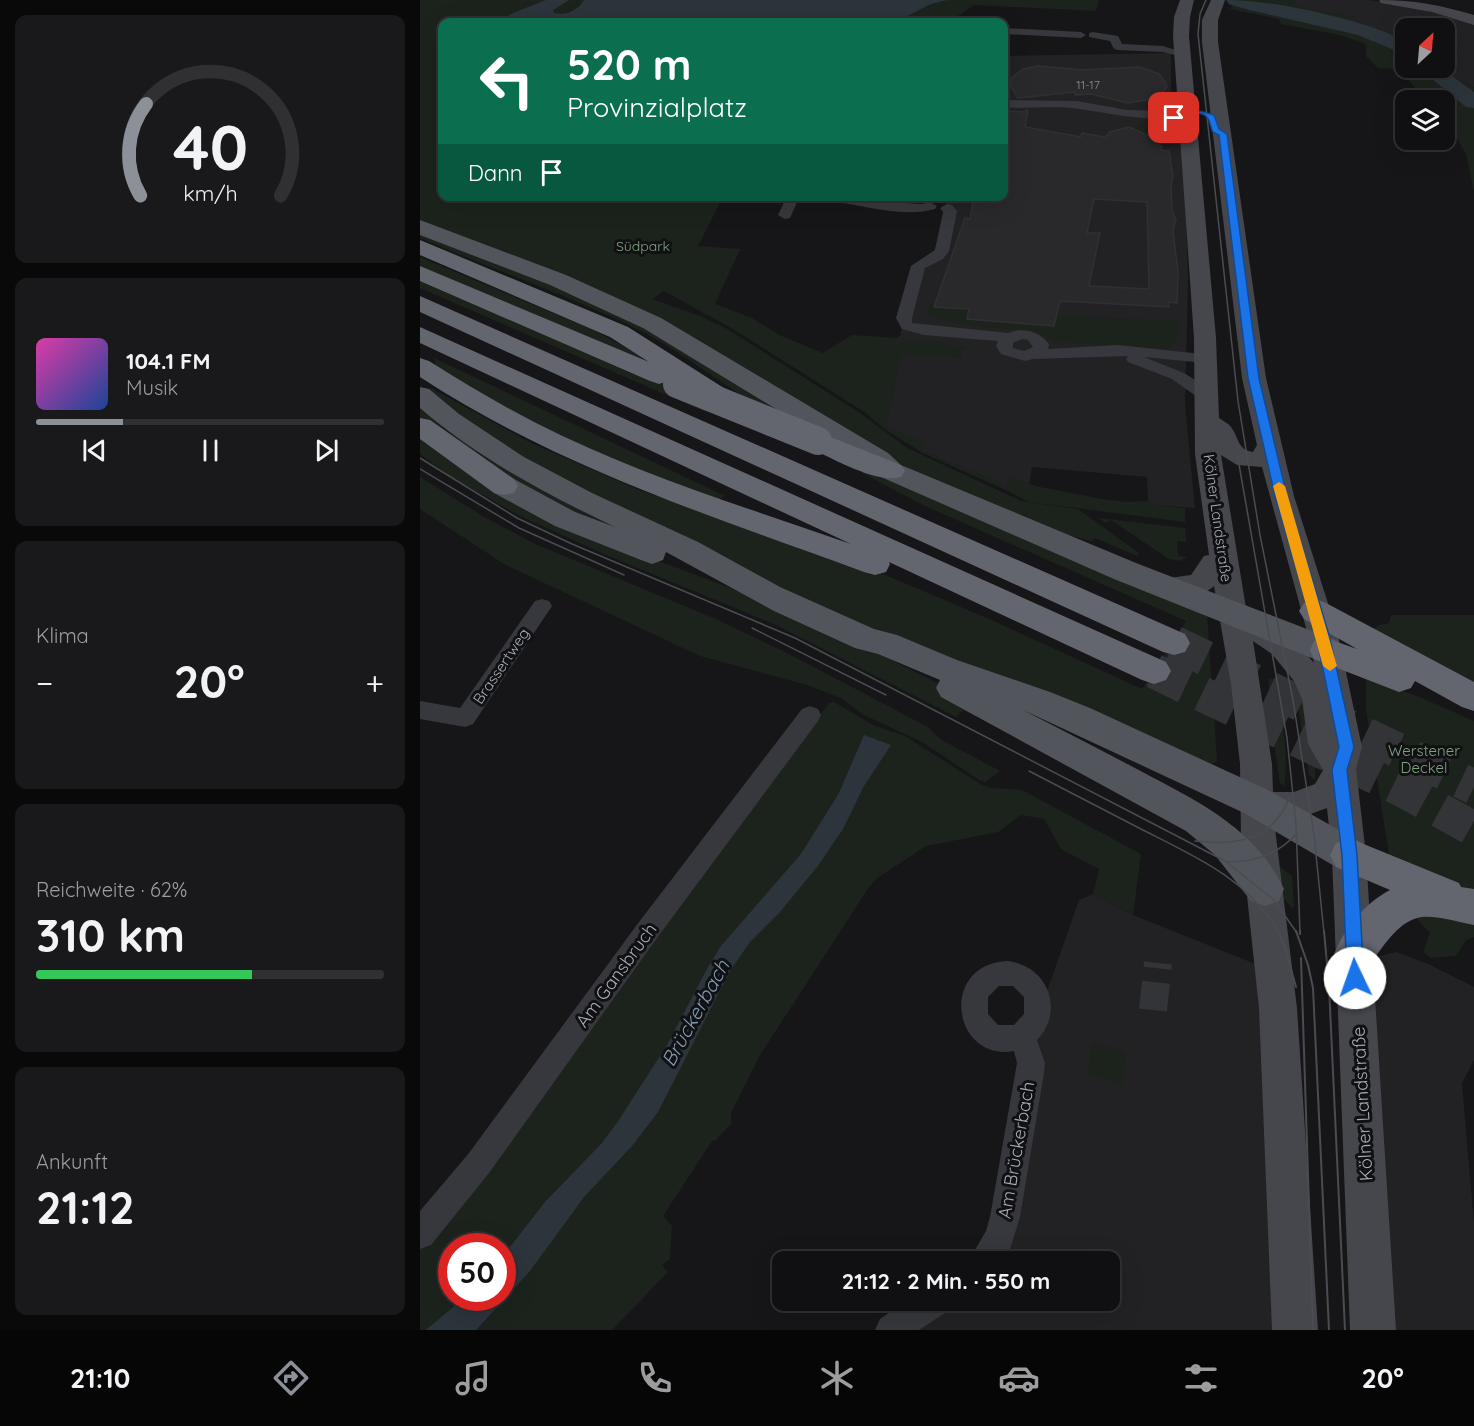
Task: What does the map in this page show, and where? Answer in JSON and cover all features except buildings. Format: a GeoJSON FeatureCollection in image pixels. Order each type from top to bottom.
{"type":"FeatureCollection","features":[{"type":"Feature","properties":{"kind":"highway"},"geometry":{"type":"LineString","coordinates":[[420,247],[619,332],[660,356],[768,432],[822,464],[842,479],[855,498]]}},
{"type":"Feature","properties":{"kind":"highway"},"geometry":{"type":"LineString","coordinates":[[420,273],[677,384],[891,471]]}},
{"type":"Feature","properties":{"kind":"highway"},"geometry":{"type":"LineString","coordinates":[[420,303],[1174,643]]}},
{"type":"Feature","properties":{"kind":"highway"},"geometry":{"type":"LineString","coordinates":[[420,334],[1154,671]]}},
{"type":"Feature","properties":{"kind":"highway"},"geometry":{"type":"LineString","coordinates":[[420,366],[478,403],[606,467],[878,565],[971,585]]}},
{"type":"Feature","properties":{"kind":"highway"},"geometry":{"type":"LineString","coordinates":[[420,426],[504,486]]}},
{"type":"Feature","properties":{"kind":"highway"},"geometry":{"type":"LineString","coordinates":[[1315,611],[1474,698]]}},
{"type":"Feature","properties":{"kind":"highway"},"geometry":{"type":"LineString","coordinates":[[1326,650],[1373,668],[1474,714]]}},
{"type":"Feature","properties":{"kind":"highway"},"geometry":{"type":"LineString","coordinates":[[1350,855],[1474,907]]}},
{"type":"Feature","properties":{"kind":"highway"},"geometry":{"type":"LineString","coordinates":[[1354,954],[1379,920],[1400,903],[1422,897],[1474,907]]}},
{"type":"Feature","properties":{"kind":"main road","name":"Kölner Landstraße"},"geometry":{"type":"LineString","coordinates":[[1187,0],[1181,28],[1182,51],[1206,357],[1207,421],[1213,501],[1246,684],[1256,764],[1258,840],[1278,1008],[1295,1330]]}},
{"type":"Feature","properties":{"kind":"main road","name":"Kölner Landstraße"},"geometry":{"type":"LineString","coordinates":[[1218,0],[1210,20],[1213,66],[1254,378],[1284,505],[1326,650],[1346,747],[1340,770],[1331,789],[1319,798],[1294,806],[1271,806],[1257,802]]}},
{"type":"Feature","properties":{"kind":"main road"},"geometry":{"type":"LineString","coordinates":[[1386,0],[1434,8],[1474,20]]}},
{"type":"Feature","properties":{"kind":"main road"},"geometry":{"type":"LineString","coordinates":[[1182,51],[1193,47],[1203,52],[1207,64],[1213,66]]}},
{"type":"Feature","properties":{"kind":"main road"},"geometry":{"type":"LineString","coordinates":[[1187,118],[1196,111],[1209,115],[1216,131],[1222,134]]}},
{"type":"Feature","properties":{"kind":"main road","name":"Kölner Landstraße"},"geometry":{"type":"LineString","coordinates":[[1191,165],[1199,168],[1203,188],[1214,192],[1230,189]]}},
{"type":"Feature","properties":{"kind":"main road"},"geometry":{"type":"LineString","coordinates":[[420,227],[558,280],[652,323],[878,459],[891,471],[1232,615],[1246,617],[1326,650]]}},
{"type":"Feature","properties":{"kind":"main road"},"geometry":{"type":"LineString","coordinates":[[1206,357],[1212,351],[1228,353],[1237,360],[1243,371],[1254,378]]}},
{"type":"Feature","properties":{"kind":"main road"},"geometry":{"type":"LineString","coordinates":[[420,395],[467,435],[501,456],[582,499],[714,562],[737,579],[866,639],[886,644],[945,669],[1038,701],[1257,802],[1350,855]]}},
{"type":"Feature","properties":{"kind":"main road","name":"Kölner Landstraße"},"geometry":{"type":"LineString","coordinates":[[1207,421],[1221,430],[1224,444],[1231,453],[1238,456],[1247,459],[1262,459],[1269,445]]}},
{"type":"Feature","properties":{"kind":"main road"},"geometry":{"type":"LineString","coordinates":[[504,486],[594,532],[699,570],[737,579]]}},
{"type":"Feature","properties":{"kind":"main road"},"geometry":{"type":"LineString","coordinates":[[1164,587],[1188,587],[1202,582],[1209,576],[1214,563],[1222,560]]}},
{"type":"Feature","properties":{"kind":"main road","name":"Kölner Landstraße"},"geometry":{"type":"LineString","coordinates":[[1232,615],[1282,646],[1306,675],[1317,699],[1324,744],[1340,770],[1350,855],[1373,1330]]}},
{"type":"Feature","properties":{"kind":"main road"},"geometry":{"type":"LineString","coordinates":[[866,639],[882,651],[1199,820],[1228,843],[1265,889]]}},
{"type":"Feature","properties":{"kind":"main road","name":"Kölner Landstraße"},"geometry":{"type":"LineString","coordinates":[[1282,646],[1292,644],[1326,650]]}},
{"type":"Feature","properties":{"kind":"main road"},"geometry":{"type":"LineString","coordinates":[[1246,684],[1255,666],[1273,650],[1282,646]]}},
{"type":"Feature","properties":{"kind":"street"},"geometry":{"type":"LineString","coordinates":[[1008,31],[1081,35]]}},
{"type":"Feature","properties":{"kind":"street"},"geometry":{"type":"LineString","coordinates":[[1093,35],[1113,37],[1118,47],[1182,51]]}},
{"type":"Feature","properties":{"kind":"street"},"geometry":{"type":"LineString","coordinates":[[1008,104],[1063,104],[1127,114],[1187,118]]}},
{"type":"Feature","properties":{"kind":"street"},"geometry":{"type":"LineString","coordinates":[[785,215],[791,201]]}},
{"type":"Feature","properties":{"kind":"street"},"geometry":{"type":"LineString","coordinates":[[858,201],[868,205],[923,208],[932,201]]}},
{"type":"Feature","properties":{"kind":"street"},"geometry":{"type":"LineString","coordinates":[[933,201],[937,209],[947,208],[950,211],[942,251],[938,256],[918,266],[905,323],[908,327],[984,333],[1008,338],[1025,335],[1036,347],[1096,352],[1159,367],[1187,381],[1206,395]]}},
{"type":"Feature","properties":{"kind":"street"},"geometry":{"type":"LineString","coordinates":[[1096,352],[1118,350],[1206,357]]}},
{"type":"Feature","properties":{"kind":"street","name":"Brassertweg"},"geometry":{"type":"LineString","coordinates":[[420,710],[465,718],[542,606]]}},
{"type":"Feature","properties":{"kind":"street","name":"Am Gansbruch"},"geometry":{"type":"LineString","coordinates":[[420,1234],[479,1163],[648,930],[810,715]]}},
{"type":"Feature","properties":{"kind":"street","name":"Am Brückerbach"},"geometry":{"type":"LineString","coordinates":[[990,1251],[999,1238],[1005,1217],[1030,1073],[1031,1063],[1022,1035]]}},
{"type":"Feature","properties":{"kind":"street"},"geometry":{"type":"LineString","coordinates":[[891,1330],[920,1311]]}},
{"type":"Feature","properties":{"kind":"shaded area"},"geometry":{"type":"Polygon","coordinates":[[[1295,0],[1367,0],[1394,3],[1474,21],[1474,88],[1454,78],[1455,18],[1395,18],[1395,38],[1350,22],[1353,17],[1291,6],[1295,0]]]}},
{"type":"Feature","properties":{"kind":"shaded area"},"geometry":{"type":"Polygon","coordinates":[[[1171,53],[1171,91],[1174,102],[1172,116],[1183,127],[1188,282],[1185,404],[1195,508],[1154,505],[1148,501],[1147,477],[1032,467],[1028,492],[1004,489],[923,453],[883,428],[866,413],[832,391],[831,375],[900,336],[917,266],[932,260],[947,201],[1008,201],[1008,56],[1171,53]]]}},
{"type":"Feature","properties":{"kind":"shaded area"},"geometry":{"type":"Polygon","coordinates":[[[1093,894],[1133,915],[1263,967],[1282,1330],[891,1330],[914,1311],[1120,1311],[1120,1251],[985,1251],[1002,1237],[1039,1014],[1079,900],[1093,894]]]}},
{"type":"Feature","properties":{"kind":"shaded area"},"geometry":{"type":"Polygon","coordinates":[[[1396,952],[1428,964],[1474,987],[1474,1060],[1462,1083],[1474,1224],[1474,1330],[1392,1330],[1367,959],[1396,952]]]}},
{"type":"Feature","properties":{"kind":"green space","name":"Südpark"},"geometry":{"type":"Polygon","coordinates":[[[420,0],[1099,0],[1096,11],[974,5],[955,18],[438,18],[438,201],[721,201],[698,246],[740,249],[715,304],[752,318],[779,335],[823,353],[852,335],[945,341],[945,345],[975,347],[963,348],[961,358],[902,355],[886,426],[924,442],[923,450],[1004,484],[1004,489],[915,447],[881,426],[866,413],[733,329],[664,291],[652,299],[700,316],[729,330],[860,413],[907,448],[1021,501],[1078,509],[1139,553],[1137,556],[1095,538],[1092,541],[1051,531],[942,484],[882,455],[755,377],[420,224],[420,0]]]}},
{"type":"Feature","properties":{"kind":"green space"},"geometry":{"type":"Polygon","coordinates":[[[1235,0],[1295,0],[1292,6],[1353,16],[1351,22],[1395,38],[1395,69],[1378,68],[1366,56],[1366,45],[1363,43],[1340,35],[1281,24],[1279,19],[1230,9],[1235,0]]]}},
{"type":"Feature","properties":{"kind":"green space"},"geometry":{"type":"Polygon","coordinates":[[[1407,78],[1454,78],[1474,88],[1474,192],[1466,154],[1455,136],[1455,90],[1417,90],[1407,78]]]}},
{"type":"Feature","properties":{"kind":"green space"},"geometry":{"type":"Polygon","coordinates":[[[1142,121],[1157,125],[1167,132],[1170,135],[1170,148],[1148,144],[1152,139],[1143,132],[1135,130],[1142,121]]]}},
{"type":"Feature","properties":{"kind":"green space"},"geometry":{"type":"Polygon","coordinates":[[[420,233],[615,311],[809,428],[754,403],[670,347],[643,332],[420,238],[420,233]]]}},
{"type":"Feature","properties":{"kind":"green space"},"geometry":{"type":"Polygon","coordinates":[[[420,257],[593,330],[651,361],[649,365],[420,266],[420,257]]]}},
{"type":"Feature","properties":{"kind":"green space"},"geometry":{"type":"Polygon","coordinates":[[[420,278],[662,382],[712,408],[706,412],[420,288],[420,278]]]}},
{"type":"Feature","properties":{"kind":"green space"},"geometry":{"type":"Polygon","coordinates":[[[931,302],[969,309],[968,319],[1054,326],[1056,315],[1181,321],[1179,335],[1170,349],[1057,342],[1031,330],[980,327],[943,321],[928,313],[931,302]]]}},
{"type":"Feature","properties":{"kind":"green space"},"geometry":{"type":"Polygon","coordinates":[[[434,358],[725,496],[719,500],[662,481],[561,438],[436,368],[434,358]]]}},
{"type":"Feature","properties":{"kind":"green space"},"geometry":{"type":"Polygon","coordinates":[[[431,388],[531,443],[639,490],[871,569],[987,618],[1142,689],[1186,621],[923,505],[862,473],[863,468],[1207,615],[1217,761],[1209,767],[971,677],[586,497],[423,391],[431,388]]]}},
{"type":"Feature","properties":{"kind":"green space"},"geometry":{"type":"Polygon","coordinates":[[[420,406],[651,540],[565,513],[440,433],[420,418],[420,406]]]}},
{"type":"Feature","properties":{"kind":"green space"},"geometry":{"type":"Polygon","coordinates":[[[420,434],[651,558],[778,606],[941,685],[1038,748],[963,710],[956,717],[776,625],[604,554],[520,516],[450,476],[420,454],[420,434]]]}},
{"type":"Feature","properties":{"kind":"green space"},"geometry":{"type":"Polygon","coordinates":[[[1009,475],[1035,486],[1102,499],[1127,502],[1148,501],[1154,505],[1185,508],[1185,522],[1029,502],[1006,490],[1009,475]]]}},
{"type":"Feature","properties":{"kind":"green space"},"geometry":{"type":"Polygon","coordinates":[[[420,477],[484,517],[535,544],[716,619],[787,653],[928,727],[940,739],[1000,771],[985,782],[979,780],[924,743],[862,714],[841,698],[807,685],[700,656],[504,564],[420,509],[420,477]]]}},
{"type":"Feature","properties":{"kind":"green space"},"geometry":{"type":"Polygon","coordinates":[[[1098,518],[1185,528],[1186,542],[1177,541],[1178,556],[1187,557],[1180,561],[1169,559],[1111,520],[1106,523],[1098,518]]]}},
{"type":"Feature","properties":{"kind":"green space"},"geometry":{"type":"Polygon","coordinates":[[[1391,615],[1474,615],[1474,691],[1371,633],[1377,626],[1389,623],[1391,615]]]}},
{"type":"Feature","properties":{"kind":"green space","name":"Werstener Deckel"},"geometry":{"type":"Polygon","coordinates":[[[1366,677],[1474,721],[1474,895],[1390,860],[1366,710],[1366,677]]]}},
{"type":"Feature","properties":{"kind":"green space"},"geometry":{"type":"Polygon","coordinates":[[[1269,678],[1274,679],[1284,732],[1286,773],[1284,786],[1280,783],[1269,707],[1269,678]]]}},
{"type":"Feature","properties":{"kind":"green space"},"geometry":{"type":"Polygon","coordinates":[[[1297,686],[1309,713],[1315,780],[1309,775],[1295,688],[1297,686]]]}},
{"type":"Feature","properties":{"kind":"green space"},"geometry":{"type":"Polygon","coordinates":[[[834,702],[875,726],[905,736],[982,785],[991,788],[1022,790],[1141,854],[1133,915],[1093,894],[1099,869],[1061,849],[1044,819],[1021,815],[998,832],[926,846],[876,879],[760,1055],[731,1113],[731,1124],[716,1140],[712,1141],[663,1216],[672,1226],[670,1259],[662,1265],[668,1272],[612,1330],[420,1330],[420,1248],[699,872],[829,703],[834,702]]]}},
{"type":"Feature","properties":{"kind":"green space"},"geometry":{"type":"Polygon","coordinates":[[[1276,864],[1292,876],[1294,906],[1292,908],[1278,892],[1276,864]]]}},
{"type":"Feature","properties":{"kind":"green space"},"geometry":{"type":"Polygon","coordinates":[[[1410,911],[1474,919],[1474,937],[1466,940],[1456,956],[1431,958],[1423,952],[1430,933],[1410,911]]]}},
{"type":"Feature","properties":{"kind":"green space"},"geometry":{"type":"Polygon","coordinates":[[[1092,1043],[1127,1051],[1122,1084],[1087,1075],[1092,1043]]]}},
{"type":"Feature","properties":{"kind":"water"},"geometry":{"type":"Polygon","coordinates":[[[546,0],[569,0],[553,10],[554,13],[563,14],[575,10],[584,0],[947,0],[931,4],[903,18],[505,18],[546,0]]]}},
{"type":"Feature","properties":{"kind":"water","name":"Brückerbach"},"geometry":{"type":"Polygon","coordinates":[[[864,735],[891,745],[864,786],[843,829],[817,867],[780,912],[750,942],[730,971],[658,1112],[632,1146],[584,1197],[530,1271],[516,1286],[516,1239],[545,1202],[602,1143],[619,1120],[667,1045],[721,946],[801,854],[839,793],[864,735]]]}},
{"type":"Feature","properties":{"kind":"water"},"geometry":{"type":"Polygon","coordinates":[[[449,1311],[493,1311],[476,1330],[426,1330],[449,1311]]]}},
{"type":"Feature","properties":{"kind":"waterway"},"geometry":{"type":"LineString","coordinates":[[1235,0],[1344,25],[1395,44]]}},
{"type":"Feature","properties":{"kind":"waterway"},"geometry":{"type":"LineString","coordinates":[[1442,78],[1474,102]]}},
{"type":"Feature","properties":{"kind":"tunnel"},"geometry":{"type":"LineString","coordinates":[[1174,643],[1474,787]]}},
{"type":"Feature","properties":{"kind":"tunnel"},"geometry":{"type":"LineString","coordinates":[[1154,671],[1403,790],[1474,829]]}},
{"type":"Feature","properties":{"kind":"tunnel"},"geometry":{"type":"LineString","coordinates":[[1153,1010],[1158,963]]}},
{"type":"Feature","properties":{"kind":"tram line"},"geometry":{"type":"LineString","coordinates":[[1206,0],[1200,14],[1198,34],[1238,401],[1260,535],[1293,700],[1314,835],[1324,933]]}},
{"type":"Feature","properties":{"kind":"tram line"},"geometry":{"type":"LineString","coordinates":[[1237,453],[1287,738],[1296,834]]}},
{"type":"Feature","properties":{"kind":"tram line"},"geometry":{"type":"LineString","coordinates":[[420,458],[517,518],[572,544],[795,638],[1225,861],[1274,900],[1296,932]]}},
{"type":"Feature","properties":{"kind":"tram line"},"geometry":{"type":"LineString","coordinates":[[420,469],[519,528],[624,575]]}},
{"type":"Feature","properties":{"kind":"tram line"},"geometry":{"type":"LineString","coordinates":[[752,628],[886,695]]}},
{"type":"Feature","properties":{"kind":"tram line"},"geometry":{"type":"LineString","coordinates":[[1029,771],[1217,870],[1251,897],[1279,932]]}},
{"type":"Feature","properties":{"kind":"tram line"},"geometry":{"type":"LineString","coordinates":[[1195,841],[1225,842],[1252,837],[1264,831],[1274,822],[1283,811],[1290,796]]}},
{"type":"Feature","properties":{"kind":"tram line"},"geometry":{"type":"LineString","coordinates":[[1227,862],[1266,855],[1283,846],[1296,834]]}},
{"type":"Feature","properties":{"kind":"tram line"},"geometry":{"type":"LineString","coordinates":[[1296,834],[1300,933]]}},
{"type":"Feature","properties":{"kind":"tram line"},"geometry":{"type":"LineString","coordinates":[[1324,931],[1329,986],[1345,1330]]}},
{"type":"Feature","properties":{"kind":"tram line"},"geometry":{"type":"LineString","coordinates":[[1279,932],[1296,987]]}},
{"type":"Feature","properties":{"kind":"tram line"},"geometry":{"type":"LineString","coordinates":[[1296,932],[1313,988],[1329,1330]]}},
{"type":"Feature","properties":{"kind":"tram line"},"geometry":{"type":"LineString","coordinates":[[1301,958],[1313,1330]]}},
{"type":"Feature","properties":{"kind":"slow traffic"},"geometry":{"type":"LineString","coordinates":[[1279,486],[1330,666]]}},
{"type":"Feature","properties":{"kind":"route"},"geometry":{"type":"LineString","coordinates":[[1174,118],[1167,115],[1192,111],[1206,113],[1214,122],[1216,131],[1222,134],[1247,340],[1254,378],[1281,496],[1323,635],[1346,747],[1340,770],[1350,855],[1355,978]]}}]}
